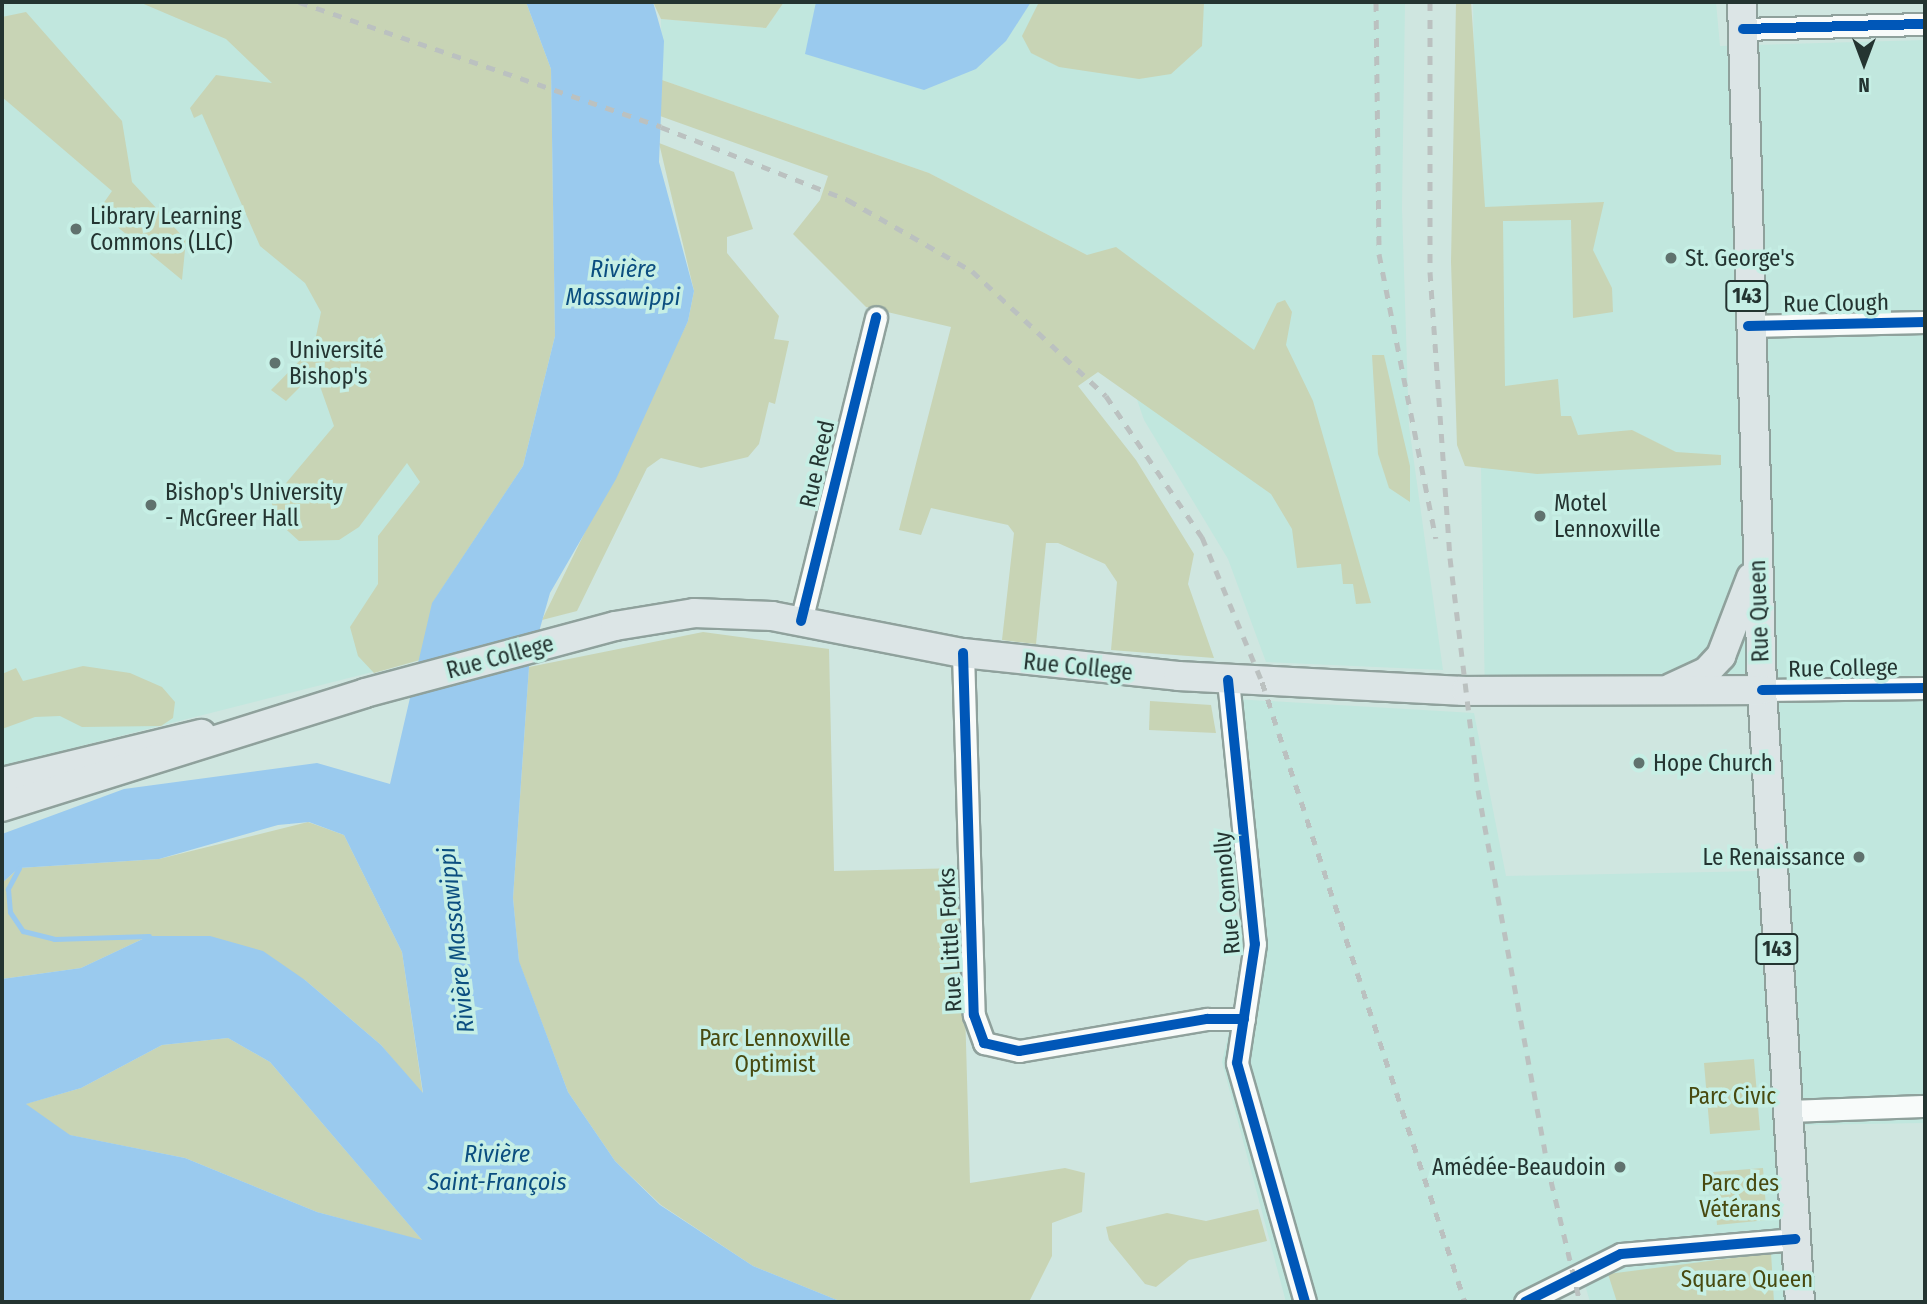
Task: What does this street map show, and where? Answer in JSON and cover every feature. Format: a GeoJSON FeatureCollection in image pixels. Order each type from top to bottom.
{"type":"FeatureCollection","features":[{"type":"Feature","properties":{"kind":"main road","name":"Rue Queen"},"geometry":{"type":"LineString","coordinates":[[1743,15],[1748,327],[1762,690],[1786,1111],[1800,1302]]}},
{"type":"Feature","properties":{"kind":"main road"},"geometry":{"type":"LineString","coordinates":[[1656,693],[1696,678],[1721,656],[1757,562]]}},
{"type":"Feature","properties":{"kind":"main road","name":"Rue College"},"geometry":{"type":"LineString","coordinates":[[2,807],[178,756],[249,728],[386,688],[554,642],[682,614],[801,621],[963,653],[1228,680],[1656,693],[1762,690]]}},
{"type":"Feature","properties":{"kind":"main road","name":"Rue College"},"geometry":{"type":"LineString","coordinates":[[2,782],[176,737],[249,728]]}},
{"type":"Feature","properties":{"kind":"street"},"geometry":{"type":"LineString","coordinates":[[1743,15],[1925,24]]}},
{"type":"Feature","properties":{"kind":"street","name":"Rue Reed"},"geometry":{"type":"LineString","coordinates":[[801,621],[876,317]]}},
{"type":"Feature","properties":{"kind":"street","name":"Rue Clough"},"geometry":{"type":"LineString","coordinates":[[1748,327],[1925,322]]}},
{"type":"Feature","properties":{"kind":"street","name":"Rue Little Forks"},"geometry":{"type":"LineString","coordinates":[[963,653],[974,1014],[984,1043],[1019,1051],[1193,1021],[1244,1019]]}},
{"type":"Feature","properties":{"kind":"street","name":"Rue Connolly"},"geometry":{"type":"LineString","coordinates":[[1228,680],[1255,944],[1237,1047],[1240,1083],[1305,1302]]}},
{"type":"Feature","properties":{"kind":"street","name":"Rue College"},"geometry":{"type":"LineString","coordinates":[[1762,690],[1925,688]]}},
{"type":"Feature","properties":{"kind":"street"},"geometry":{"type":"LineString","coordinates":[[1786,1111],[1925,1106]]}},
{"type":"Feature","properties":{"kind":"street"},"geometry":{"type":"LineString","coordinates":[[1525,1302],[1621,1254],[1795,1239]]}},
{"type":"Feature","properties":{"kind":"shaded area","name":"Université Bishop's"},"geometry":{"type":"Polygon","coordinates":[[[2,2],[299,2],[552,97],[523,466],[433,602],[420,660],[2,766],[2,2]]]}},
{"type":"Feature","properties":{"kind":"shaded area"},"geometry":{"type":"Polygon","coordinates":[[[784,2],[1405,2],[1402,209],[1409,426],[1443,670],[1266,662],[1228,559],[1144,420],[1087,255],[929,173],[662,80],[661,19],[766,28],[784,2]]]}},
{"type":"Feature","properties":{"kind":"shaded area"},"geometry":{"type":"Polygon","coordinates":[[[1473,2],[1716,2],[1720,46],[1925,40],[1925,1123],[1801,1125],[1816,1302],[1590,1302],[1585,1285],[1556,1302],[1286,1302],[1222,1062],[1243,971],[1244,933],[1218,698],[1474,713],[1506,876],[1761,871],[1752,700],[1485,700],[1473,2]]]}},
{"type":"Feature","properties":{"kind":"green space"},"geometry":{"type":"Polygon","coordinates":[[[139,2],[526,2],[551,69],[555,336],[523,466],[433,602],[420,660],[374,673],[358,656],[350,627],[378,584],[378,536],[420,482],[407,463],[359,527],[339,540],[299,541],[278,522],[271,501],[334,426],[315,372],[286,401],[271,390],[314,346],[321,312],[305,283],[260,246],[202,114],[194,118],[190,108],[216,75],[272,83],[226,39],[139,2]]]}},
{"type":"Feature","properties":{"kind":"green space"},"geometry":{"type":"Polygon","coordinates":[[[653,2],[784,2],[766,28],[661,19],[653,2]]]}},
{"type":"Feature","properties":{"kind":"green space"},"geometry":{"type":"Polygon","coordinates":[[[1039,2],[1204,2],[1202,46],[1171,74],[1139,79],[1059,67],[1031,53],[1022,36],[1039,2]]]}},
{"type":"Feature","properties":{"kind":"green space"},"geometry":{"type":"Polygon","coordinates":[[[1456,2],[1471,2],[1485,207],[1604,202],[1593,250],[1612,288],[1613,312],[1573,318],[1571,220],[1503,221],[1505,386],[1558,379],[1561,416],[1571,416],[1578,435],[1632,430],[1676,452],[1721,455],[1721,465],[1537,474],[1465,466],[1457,445],[1451,262],[1456,2]]]}},
{"type":"Feature","properties":{"kind":"green space"},"geometry":{"type":"Polygon","coordinates":[[[26,12],[122,121],[132,182],[186,240],[182,280],[98,211],[112,191],[2,97],[2,17],[26,12]]]}},
{"type":"Feature","properties":{"kind":"green space"},"geometry":{"type":"Polygon","coordinates":[[[662,80],[929,173],[1087,255],[1116,247],[1254,350],[1277,303],[1285,300],[1292,312],[1286,345],[1313,401],[1371,603],[1356,604],[1353,584],[1343,584],[1341,564],[1297,568],[1292,529],[1271,494],[1098,372],[1078,386],[1136,460],[1194,554],[1188,584],[1214,658],[1111,650],[1117,582],[1105,564],[1058,543],[1046,543],[1036,644],[1002,640],[1014,533],[1008,525],[931,508],[921,535],[899,530],[951,327],[866,307],[793,234],[820,200],[828,176],[660,116],[662,80]]]}},
{"type":"Feature","properties":{"kind":"green space"},"geometry":{"type":"Polygon","coordinates":[[[659,143],[734,172],[753,229],[727,237],[727,253],[779,316],[774,339],[789,341],[775,404],[769,402],[759,444],[748,457],[701,468],[661,458],[647,468],[577,611],[542,620],[688,321],[694,291],[659,143]]]}},
{"type":"Feature","properties":{"kind":"green space"},"geometry":{"type":"Polygon","coordinates":[[[1372,355],[1384,355],[1410,466],[1410,502],[1389,488],[1378,454],[1372,355]]]}},
{"type":"Feature","properties":{"kind":"green space","name":"Parc Lennoxville Optimist"},"geometry":{"type":"Polygon","coordinates":[[[703,632],[829,649],[834,871],[961,868],[970,1183],[1065,1168],[1085,1173],[1082,1212],[1052,1223],[1052,1256],[1029,1302],[842,1302],[753,1266],[661,1205],[615,1161],[568,1092],[519,962],[513,898],[529,667],[703,632]]]}},
{"type":"Feature","properties":{"kind":"green space"},"geometry":{"type":"Polygon","coordinates":[[[83,666],[130,673],[162,687],[175,702],[173,718],[161,726],[82,727],[60,716],[35,717],[2,729],[2,674],[16,668],[23,681],[83,666]]]}},
{"type":"Feature","properties":{"kind":"green space"},"geometry":{"type":"Polygon","coordinates":[[[1150,701],[1211,705],[1216,733],[1149,730],[1150,701]]]}},
{"type":"Feature","properties":{"kind":"green space"},"geometry":{"type":"Polygon","coordinates":[[[308,822],[344,835],[402,952],[423,1095],[381,1045],[305,980],[149,936],[81,968],[2,979],[2,883],[19,868],[159,859],[308,822]]]}},
{"type":"Feature","properties":{"kind":"green space"},"geometry":{"type":"Polygon","coordinates":[[[228,1038],[270,1062],[423,1241],[317,1212],[185,1158],[69,1135],[25,1104],[81,1088],[162,1045],[228,1038]]]}},
{"type":"Feature","properties":{"kind":"green space","name":"Parc Civic"},"geometry":{"type":"Polygon","coordinates":[[[1754,1059],[1760,1130],[1710,1134],[1704,1063],[1754,1059]]]}},
{"type":"Feature","properties":{"kind":"green space","name":"Parc des Vétérans"},"geometry":{"type":"Polygon","coordinates":[[[1763,1168],[1767,1220],[1717,1225],[1713,1172],[1763,1168]]]}},
{"type":"Feature","properties":{"kind":"green space"},"geometry":{"type":"Polygon","coordinates":[[[1258,1209],[1267,1241],[1189,1260],[1156,1287],[1145,1284],[1109,1240],[1106,1227],[1167,1213],[1206,1221],[1258,1209]]]}},
{"type":"Feature","properties":{"kind":"green space","name":"Square Queen"},"geometry":{"type":"Polygon","coordinates":[[[1771,1253],[1774,1302],[1617,1302],[1608,1274],[1771,1253]]]}},
{"type":"Feature","properties":{"kind":"water","name":"Rivière Saint-François"},"geometry":{"type":"Polygon","coordinates":[[[526,2],[653,2],[664,41],[659,162],[694,291],[688,321],[616,479],[550,593],[529,667],[513,898],[519,961],[568,1092],[615,1161],[660,1205],[753,1266],[842,1302],[2,1302],[2,979],[81,968],[149,936],[210,936],[263,951],[305,980],[381,1045],[423,1093],[402,952],[344,835],[309,822],[278,825],[159,859],[19,868],[2,883],[2,834],[124,789],[317,763],[390,784],[432,603],[523,466],[555,336],[551,69],[526,2]],[[228,1038],[162,1045],[81,1088],[26,1104],[70,1135],[185,1158],[317,1212],[422,1240],[270,1062],[228,1038]]]}},
{"type":"Feature","properties":{"kind":"water"},"geometry":{"type":"Polygon","coordinates":[[[816,2],[1031,2],[1006,41],[976,69],[924,90],[805,54],[816,2]]]}},
{"type":"Feature","properties":{"kind":"waterway"},"geometry":{"type":"LineString","coordinates":[[19,868],[8,889],[10,912],[23,931],[54,939],[149,936]]}},
{"type":"Feature","properties":{"kind":"railway"},"geometry":{"type":"LineString","coordinates":[[299,2],[661,127],[848,200],[972,271],[1106,396],[1202,537],[1262,682],[1465,1302]]}},
{"type":"Feature","properties":{"kind":"railway"},"geometry":{"type":"LineString","coordinates":[[1376,2],[1379,254],[1436,538]]}},
{"type":"Feature","properties":{"kind":"railway"},"geometry":{"type":"LineString","coordinates":[[1430,2],[1430,272],[1450,558],[1478,790],[1547,1164],[1580,1302]]}},
{"type":"Feature","properties":{"kind":"cycle path"},"geometry":{"type":"LineString","coordinates":[[1743,29],[1925,24]]}},
{"type":"Feature","properties":{"kind":"cycle path"},"geometry":{"type":"LineString","coordinates":[[801,621],[876,317]]}},
{"type":"Feature","properties":{"kind":"cycle path"},"geometry":{"type":"LineString","coordinates":[[1748,326],[1925,322]]}},
{"type":"Feature","properties":{"kind":"cycle path"},"geometry":{"type":"LineString","coordinates":[[963,653],[974,1015],[984,1043],[1019,1051],[1207,1019],[1244,1019]]}},
{"type":"Feature","properties":{"kind":"cycle path"},"geometry":{"type":"LineString","coordinates":[[1228,680],[1255,944],[1237,1063],[1305,1302]]}},
{"type":"Feature","properties":{"kind":"cycle path"},"geometry":{"type":"LineString","coordinates":[[1762,690],[1925,688]]}},
{"type":"Feature","properties":{"kind":"cycle path"},"geometry":{"type":"LineString","coordinates":[[1525,1302],[1621,1254],[1795,1239]]}},
{"type":"Feature","properties":{"kind":"place","name":"Library Learning Commons (LLC)"},"geometry":{"type":"Point","coordinates":[76,229]}},
{"type":"Feature","properties":{"kind":"place","name":"St. George's"},"geometry":{"type":"Point","coordinates":[1671,258]}},
{"type":"Feature","properties":{"kind":"place","name":"Université Bishop's"},"geometry":{"type":"Point","coordinates":[275,363]}},
{"type":"Feature","properties":{"kind":"place","name":"Bishop's University - McGreer Hall"},"geometry":{"type":"Point","coordinates":[151,505]}},
{"type":"Feature","properties":{"kind":"place","name":"Motel Lennoxville"},"geometry":{"type":"Point","coordinates":[1540,516]}},
{"type":"Feature","properties":{"kind":"place","name":"Hope Church"},"geometry":{"type":"Point","coordinates":[1639,763]}},
{"type":"Feature","properties":{"kind":"place","name":"Le Renaissance"},"geometry":{"type":"Point","coordinates":[1859,857]}},
{"type":"Feature","properties":{"kind":"place","name":"Amédée-Beaudoin"},"geometry":{"type":"Point","coordinates":[1620,1167]}},
{"type":"Feature","properties":{"kind":"water label","name":"Rivière Massawippi"},"geometry":{"type":"Point","coordinates":[623,284]}},
{"type":"Feature","properties":{"kind":"water label","name":"Rivière Massawippi"},"geometry":{"type":"Point","coordinates":[457,940]}}]}
